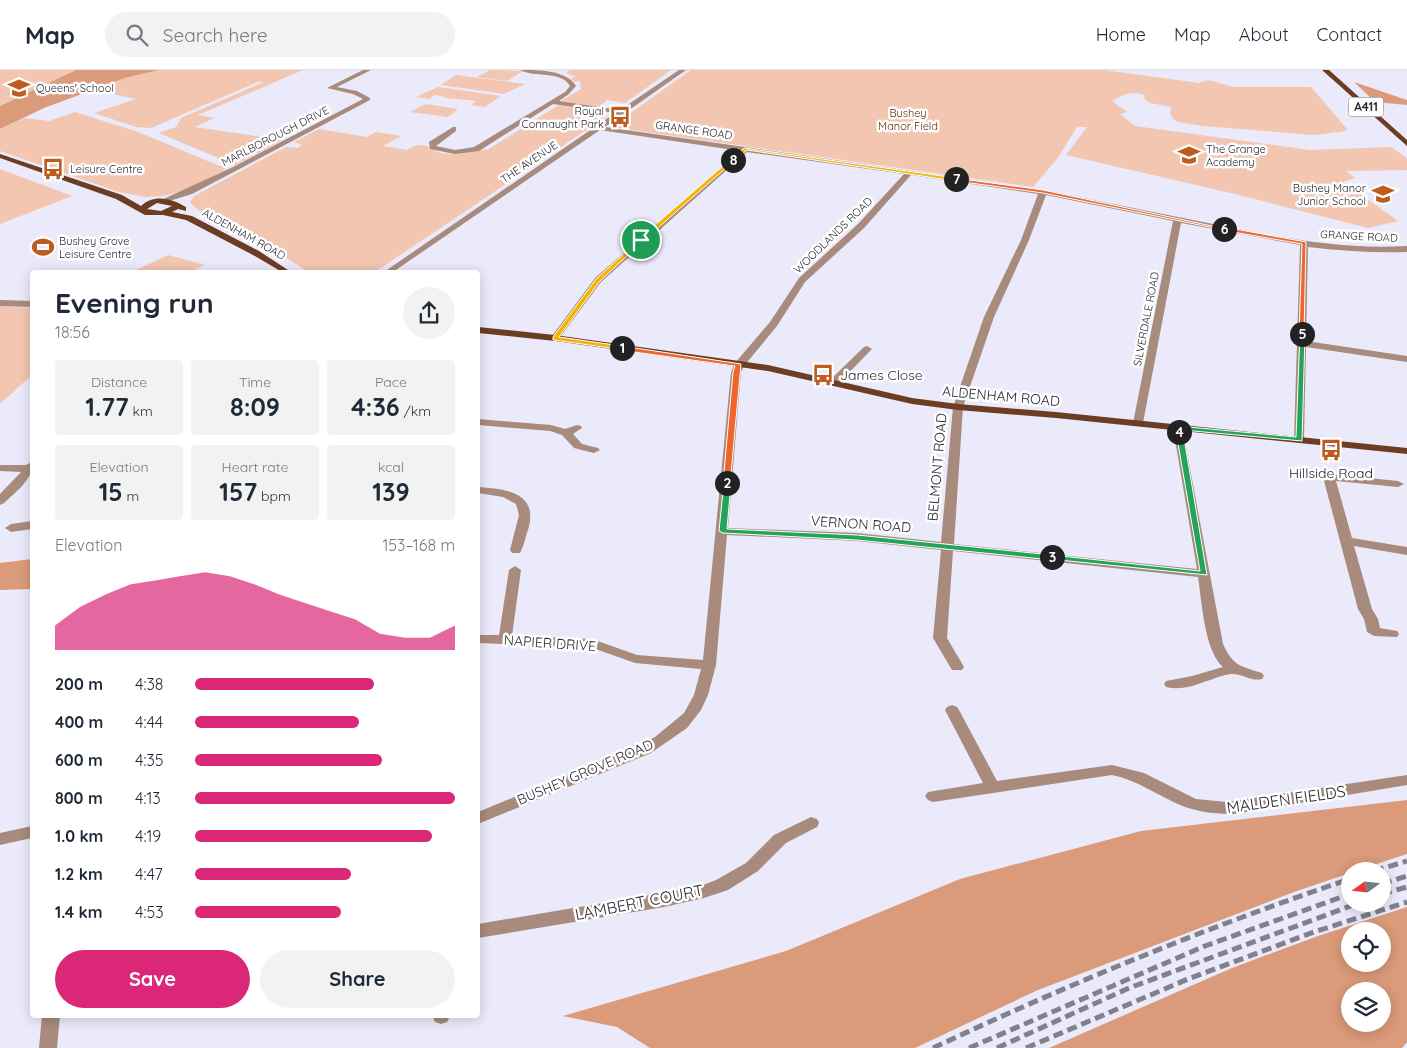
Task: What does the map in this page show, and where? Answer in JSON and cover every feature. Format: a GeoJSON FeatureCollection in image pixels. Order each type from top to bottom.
{"type":"FeatureCollection","features":[{"type":"Feature","properties":{"kind":"main road","name":"A411"},"geometry":{"type":"LineString","coordinates":[[1325,70],[1407,144]]}},
{"type":"Feature","properties":{"kind":"main road"},"geometry":{"type":"LineString","coordinates":[[0,156],[119,198],[143,209],[147,204],[162,201]]}},
{"type":"Feature","properties":{"kind":"main road"},"geometry":{"type":"LineString","coordinates":[[119,198],[177,204],[172,210],[162,212]]}},
{"type":"Feature","properties":{"kind":"main road","name":"ALDENHAM ROAD"},"geometry":{"type":"LineString","coordinates":[[177,204],[187,212],[189,218]]}},
{"type":"Feature","properties":{"kind":"main road","name":"ALDENHAM ROAD"},"geometry":{"type":"LineString","coordinates":[[143,209],[148,212],[162,212],[189,218],[256,253],[284,270]]}},
{"type":"Feature","properties":{"kind":"main road","name":"ALDENHAM ROAD"},"geometry":{"type":"LineString","coordinates":[[480,330],[555,338],[768,368],[912,401],[958,407],[1138,423],[1407,451]]}},
{"type":"Feature","properties":{"kind":"street","name":"MARLBOROUGH DRIVE"},"geometry":{"type":"LineString","coordinates":[[162,201],[189,192],[367,101],[367,98],[355,92],[330,88],[368,70]]}},
{"type":"Feature","properties":{"kind":"street"},"geometry":{"type":"LineString","coordinates":[[453,129],[435,141],[432,144],[433,147],[455,152],[476,149],[571,90],[573,86],[570,80],[561,75],[523,70]]}},
{"type":"Feature","properties":{"kind":"street","name":"THE AVENUE"},"geometry":{"type":"LineString","coordinates":[[391,270],[683,70]]}},
{"type":"Feature","properties":{"kind":"street"},"geometry":{"type":"LineString","coordinates":[[552,102],[622,112]]}},
{"type":"Feature","properties":{"kind":"street","name":"GRANGE ROAD"},"geometry":{"type":"LineString","coordinates":[[599,128],[1043,192],[1178,220],[1304,243],[1362,249],[1407,249]]}},
{"type":"Feature","properties":{"kind":"street"},"geometry":{"type":"LineString","coordinates":[[555,338],[598,280],[746,149]]}},
{"type":"Feature","properties":{"kind":"street","name":"WOODLANDS ROAD"},"geometry":{"type":"LineString","coordinates":[[739,365],[774,324],[802,280],[861,226],[910,172]]}},
{"type":"Feature","properties":{"kind":"street","name":"MARLBOROUGH DRIVE"},"geometry":{"type":"LineString","coordinates":[[177,204],[189,192]]}},
{"type":"Feature","properties":{"kind":"street","name":"BELMONT ROAD"},"geometry":{"type":"LineString","coordinates":[[957,667],[940,638],[958,407],[989,317],[1025,240],[1043,192]]}},
{"type":"Feature","properties":{"kind":"street","name":"SILVERDALE ROAD"},"geometry":{"type":"LineString","coordinates":[[1138,423],[1178,220]]}},
{"type":"Feature","properties":{"kind":"street"},"geometry":{"type":"LineString","coordinates":[[1299,440],[1304,243]]}},
{"type":"Feature","properties":{"kind":"street"},"geometry":{"type":"LineString","coordinates":[[0,303],[30,304]]}},
{"type":"Feature","properties":{"kind":"street"},"geometry":{"type":"LineString","coordinates":[[1302,343],[1407,359]]}},
{"type":"Feature","properties":{"kind":"street"},"geometry":{"type":"LineString","coordinates":[[833,383],[867,349]]}},
{"type":"Feature","properties":{"kind":"street","name":"BUSHEY GROVE ROAD"},"geometry":{"type":"LineString","coordinates":[[480,817],[646,749],[681,726],[694,710],[704,692],[709,665],[723,531],[736,372],[739,365]]}},
{"type":"Feature","properties":{"kind":"street"},"geometry":{"type":"LineString","coordinates":[[480,422],[551,428],[566,433],[574,444],[594,450]]}},
{"type":"Feature","properties":{"kind":"street"},"geometry":{"type":"LineString","coordinates":[[566,433],[578,428]]}},
{"type":"Feature","properties":{"kind":"street"},"geometry":{"type":"LineString","coordinates":[[1178,428],[1216,644],[1224,661],[1233,669],[1257,676]]}},
{"type":"Feature","properties":{"kind":"street"},"geometry":{"type":"LineString","coordinates":[[0,468],[30,467]]}},
{"type":"Feature","properties":{"kind":"street"},"geometry":{"type":"LineString","coordinates":[[0,501],[20,482],[30,468]]}},
{"type":"Feature","properties":{"kind":"street"},"geometry":{"type":"LineString","coordinates":[[1392,634],[1374,632],[1371,619],[1364,609],[1329,477],[1398,484]]}},
{"type":"Feature","properties":{"kind":"street"},"geometry":{"type":"LineString","coordinates":[[480,490],[503,494],[522,504],[525,515],[516,550]]}},
{"type":"Feature","properties":{"kind":"street"},"geometry":{"type":"LineString","coordinates":[[11,528],[30,525]]}},
{"type":"Feature","properties":{"kind":"street","name":"VERNON ROAD"},"geometry":{"type":"LineString","coordinates":[[723,531],[857,537],[1204,574]]}},
{"type":"Feature","properties":{"kind":"street"},"geometry":{"type":"LineString","coordinates":[[1347,541],[1407,551]]}},
{"type":"Feature","properties":{"kind":"street"},"geometry":{"type":"LineString","coordinates":[[505,640],[514,570]]}},
{"type":"Feature","properties":{"kind":"street","name":"NAPIER DRIVE"},"geometry":{"type":"LineString","coordinates":[[480,639],[592,643],[635,659],[653,662],[709,665]]}},
{"type":"Feature","properties":{"kind":"street"},"geometry":{"type":"LineString","coordinates":[[1171,684],[1193,681],[1233,669]]}},
{"type":"Feature","properties":{"kind":"street"},"geometry":{"type":"LineString","coordinates":[[952,710],[994,787]]}},
{"type":"Feature","properties":{"kind":"street","name":"MALDEN FIELDS"},"geometry":{"type":"LineString","coordinates":[[933,796],[1112,770],[1136,774],[1178,798],[1197,805],[1234,808],[1407,780]]}},
{"type":"Feature","properties":{"kind":"street","name":"LAMBERT COURT"},"geometry":{"type":"LineString","coordinates":[[480,931],[698,893],[722,885],[752,866],[780,839],[811,823]]}},
{"type":"Feature","properties":{"kind":"street"},"geometry":{"type":"LineString","coordinates":[[0,839],[30,832]]}},
{"type":"Feature","properties":{"kind":"street"},"geometry":{"type":"LineString","coordinates":[[48,1048],[50,1018]]}},
{"type":"Feature","properties":{"kind":"green space","name":"Queens' School"},"geometry":{"type":"Polygon","coordinates":[[[0,70],[76,70],[0,106],[0,70]]]}},
{"type":"Feature","properties":{"kind":"green space"},"geometry":{"type":"Polygon","coordinates":[[[159,70],[303,70],[198,115],[214,118],[195,127],[283,140],[235,165],[159,133],[176,127],[181,118],[264,82],[258,82],[151,128],[136,127],[94,113],[136,99],[94,90],[125,78],[159,70]]]}},
{"type":"Feature","properties":{"kind":"green space"},"geometry":{"type":"Polygon","coordinates":[[[490,70],[523,71],[507,81],[477,77],[490,70]]]}},
{"type":"Feature","properties":{"kind":"green space"},"geometry":{"type":"Polygon","coordinates":[[[570,70],[671,70],[625,103],[607,100],[599,107],[561,101],[581,89],[580,81],[574,82],[571,78],[576,77],[566,73],[570,70]]]}},
{"type":"Feature","properties":{"kind":"green space","name":"Bushey Manor Field"},"geometry":{"type":"Polygon","coordinates":[[[691,70],[1104,70],[1199,83],[1209,80],[1233,87],[1311,87],[1347,129],[1346,131],[1314,135],[1203,126],[1178,122],[1172,118],[1170,112],[1172,107],[1150,103],[1144,99],[1145,95],[1128,94],[1112,101],[1127,112],[1120,114],[1135,126],[1310,150],[1391,147],[1407,158],[1407,170],[1346,171],[1355,178],[1343,182],[1398,221],[1368,228],[1235,194],[1066,155],[1087,127],[1077,127],[1057,159],[1033,187],[611,127],[691,70]]]}},
{"type":"Feature","properties":{"kind":"green space"},"geometry":{"type":"Polygon","coordinates":[[[456,75],[525,84],[504,94],[441,85],[456,75]]]}},
{"type":"Feature","properties":{"kind":"green space"},"geometry":{"type":"Polygon","coordinates":[[[438,87],[501,96],[485,107],[471,105],[476,101],[435,95],[429,99],[416,97],[438,87]]]}},
{"type":"Feature","properties":{"kind":"green space"},"geometry":{"type":"Polygon","coordinates":[[[426,104],[458,109],[448,117],[410,112],[426,104]]]}},
{"type":"Feature","properties":{"kind":"green space"},"geometry":{"type":"Polygon","coordinates":[[[559,105],[602,112],[607,116],[378,270],[305,270],[285,257],[227,229],[205,215],[190,202],[194,196],[286,147],[298,148],[302,145],[294,142],[319,129],[367,137],[376,132],[401,136],[383,146],[407,150],[417,145],[427,146],[440,153],[454,154],[479,149],[487,150],[559,105]]]}},
{"type":"Feature","properties":{"kind":"green space"},"geometry":{"type":"Polygon","coordinates":[[[75,112],[138,132],[227,169],[185,190],[163,196],[145,197],[119,192],[0,151],[0,129],[24,118],[49,121],[75,112]]]}},
{"type":"Feature","properties":{"kind":"green space"},"geometry":{"type":"Polygon","coordinates":[[[0,169],[72,196],[0,224],[0,169]]]}},
{"type":"Feature","properties":{"kind":"green space"},"geometry":{"type":"Polygon","coordinates":[[[168,255],[205,265],[194,270],[136,270],[168,255]]]}},
{"type":"Feature","properties":{"kind":"green space"},"geometry":{"type":"Polygon","coordinates":[[[0,306],[30,308],[30,377],[0,404],[0,306]]]}},
{"type":"Feature","properties":{"kind":"shaded area"},"geometry":{"type":"Polygon","coordinates":[[[76,70],[159,70],[125,78],[44,108],[0,129],[0,106],[76,70]]]}},
{"type":"Feature","properties":{"kind":"shaded area"},"geometry":{"type":"Polygon","coordinates":[[[1354,82],[1407,100],[1407,105],[1375,102],[1354,82]]]}},
{"type":"Feature","properties":{"kind":"shaded area"},"geometry":{"type":"Polygon","coordinates":[[[30,559],[30,589],[0,590],[0,563],[30,559]]]}},
{"type":"Feature","properties":{"kind":"shaded area"},"geometry":{"type":"Polygon","coordinates":[[[1407,800],[1407,854],[1383,862],[1341,862],[1341,876],[1294,892],[1038,990],[915,1048],[650,1048],[617,1027],[563,1016],[786,951],[960,879],[1141,831],[1407,800]]]}},
{"type":"Feature","properties":{"kind":"shaded area"},"geometry":{"type":"Polygon","coordinates":[[[1407,907],[1407,1042],[1402,1048],[1049,1048],[1232,968],[1341,929],[1341,972],[1391,972],[1391,922],[1361,922],[1407,907]]]}},
{"type":"Feature","properties":{"kind":"railway"},"geometry":{"type":"LineString","coordinates":[[1391,866],[1407,861]]}},
{"type":"Feature","properties":{"kind":"railway"},"geometry":{"type":"LineString","coordinates":[[1391,881],[1407,876]]}},
{"type":"Feature","properties":{"kind":"railway"},"geometry":{"type":"LineString","coordinates":[[933,1048],[1087,979],[1191,937],[1341,882]]}},
{"type":"Feature","properties":{"kind":"railway"},"geometry":{"type":"LineString","coordinates":[[1391,891],[1407,887]]}},
{"type":"Feature","properties":{"kind":"railway"},"geometry":{"type":"LineString","coordinates":[[969,1048],[1205,946],[1341,897]]}},
{"type":"Feature","properties":{"kind":"railway"},"geometry":{"type":"LineString","coordinates":[[1026,1048],[1188,979],[1314,932],[1407,902]]}},
{"type":"Feature","properties":{"kind":"railway"},"geometry":{"type":"LineString","coordinates":[[997,1048],[1129,988],[1341,910]]}},
{"type":"Feature","properties":{"kind":"place","name":"Queens' School"},"geometry":{"type":"Point","coordinates":[19,88]}},
{"type":"Feature","properties":{"kind":"place","name":"Royal Connaught Park"},"geometry":{"type":"Point","coordinates":[620,117]}},
{"type":"Feature","properties":{"kind":"place","name":"The Grange Academy"},"geometry":{"type":"Point","coordinates":[1189,155]}},
{"type":"Feature","properties":{"kind":"place","name":"Leisure Centre"},"geometry":{"type":"Point","coordinates":[53,169]}},
{"type":"Feature","properties":{"kind":"place","name":"Bushey Manor Junior School"},"geometry":{"type":"Point","coordinates":[1383,194]}},
{"type":"Feature","properties":{"kind":"place","name":"Bushey Grove Leisure Centre"},"geometry":{"type":"Point","coordinates":[43,247]}},
{"type":"Feature","properties":{"kind":"place","name":"James Close"},"geometry":{"type":"Point","coordinates":[823,375]}},
{"type":"Feature","properties":{"kind":"place","name":"Hillside Road"},"geometry":{"type":"Point","coordinates":[1331,450]}},
{"type":"Feature","properties":{"kind":"route"},"geometry":{"type":"LineString","coordinates":[[746,149],[1043,192],[1268,238],[1304,243],[1305,269],[1299,440],[1178,428],[1204,574],[857,537],[723,531],[736,372],[739,365],[555,338],[598,280],[641,240],[746,149]]}}]}
